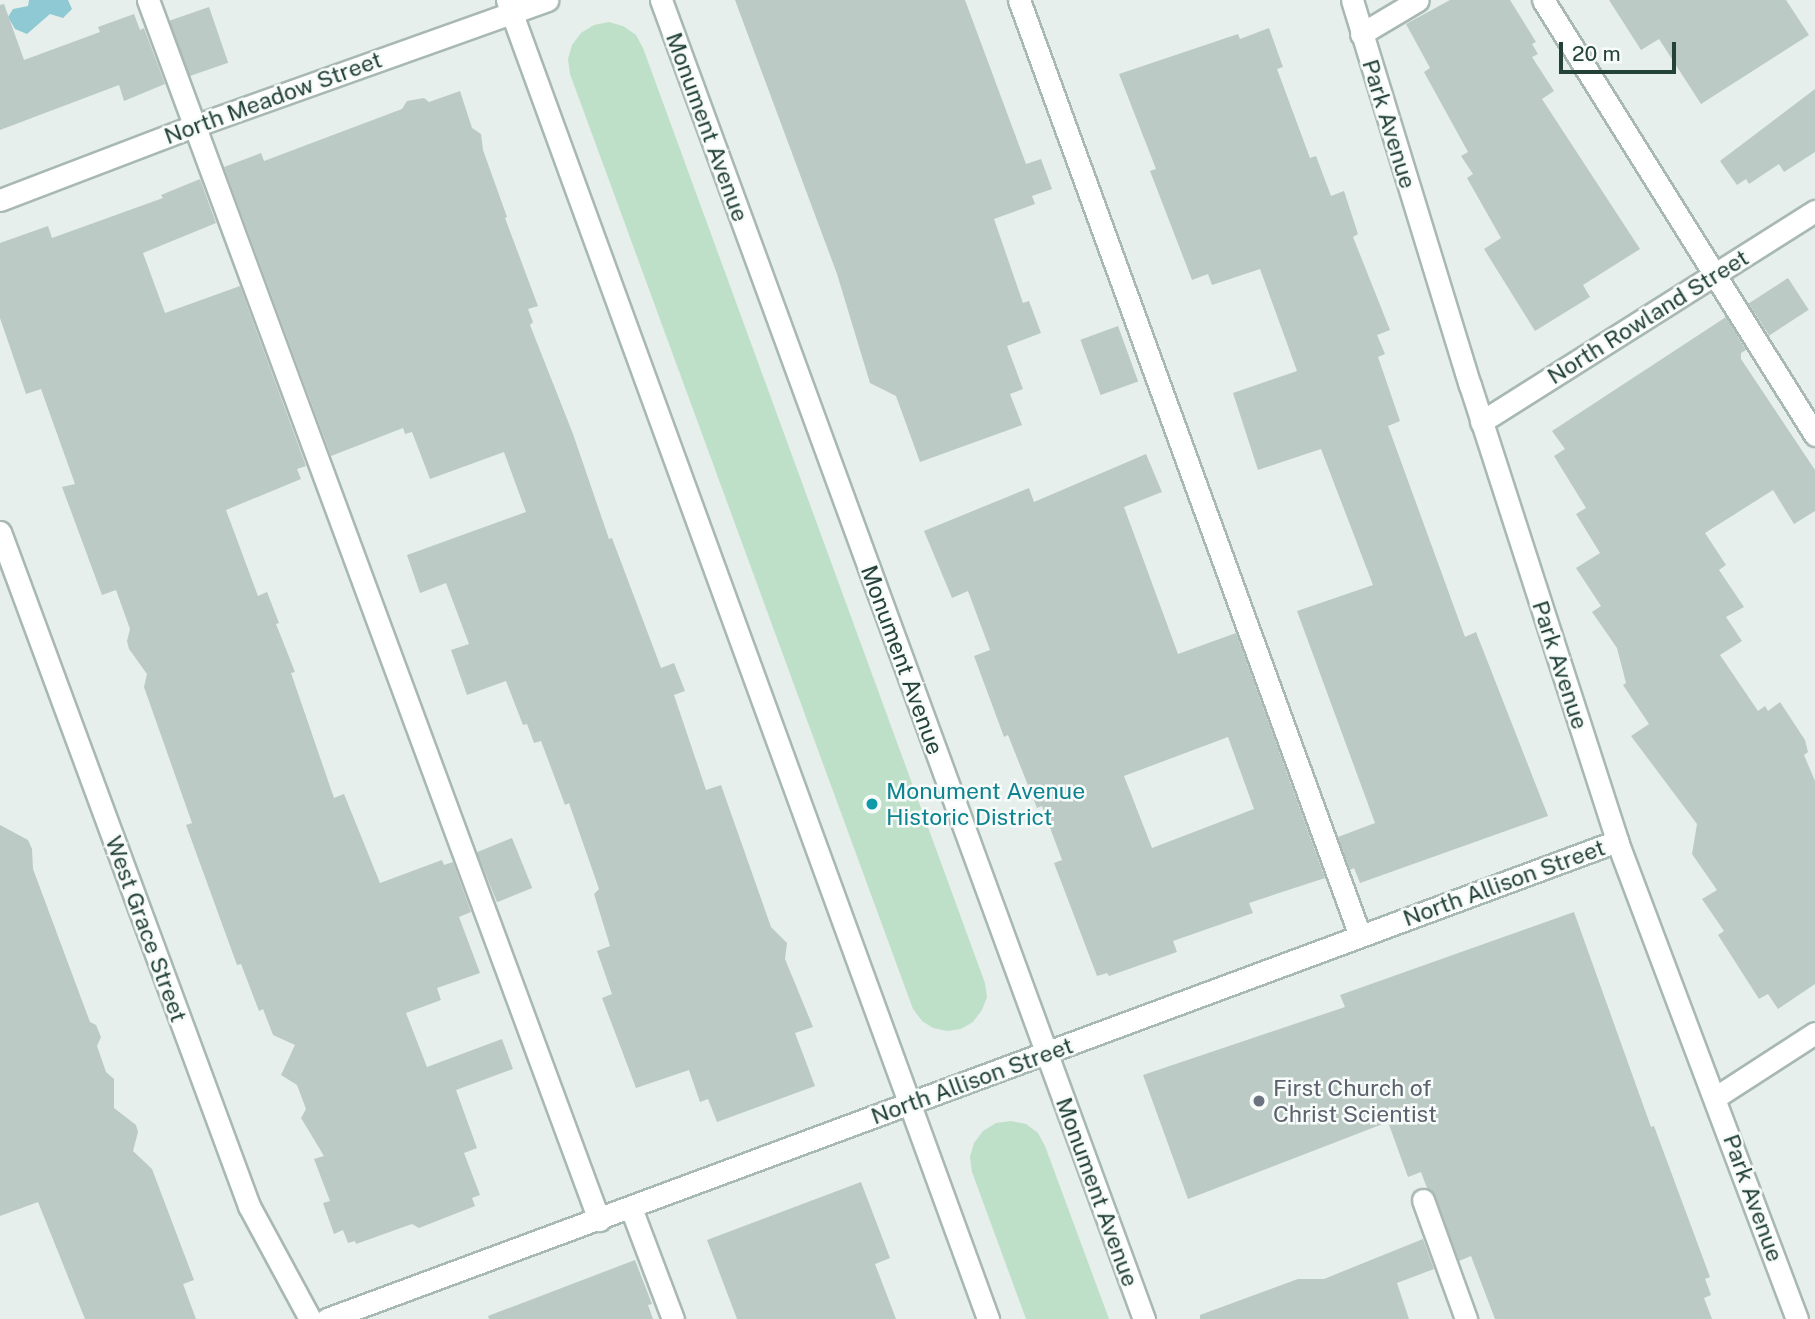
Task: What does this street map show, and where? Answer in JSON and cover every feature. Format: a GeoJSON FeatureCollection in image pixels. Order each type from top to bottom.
{"type":"FeatureCollection","features":[{"type":"Feature","properties":{"kind":"street"},"geometry":{"type":"LineString","coordinates":[[148,0],[599,1220]]}},
{"type":"Feature","properties":{"kind":"street","name":"North Meadow Street"},"geometry":{"type":"LineString","coordinates":[[0,200],[510,6],[547,0]]}},
{"type":"Feature","properties":{"kind":"street","name":"Monument Avenue"},"geometry":{"type":"LineString","coordinates":[[661,0],[1144,1319]]}},
{"type":"Feature","properties":{"kind":"street"},"geometry":{"type":"LineString","coordinates":[[1019,0],[1360,936]]}},
{"type":"Feature","properties":{"kind":"street","name":"Park Avenue"},"geometry":{"type":"LineString","coordinates":[[1352,0],[1481,422],[1617,841],[1716,1097],[1797,1319]]}},
{"type":"Feature","properties":{"kind":"street"},"geometry":{"type":"LineString","coordinates":[[1361,34],[1418,0]]}},
{"type":"Feature","properties":{"kind":"street"},"geometry":{"type":"LineString","coordinates":[[1543,0],[1815,436]]}},
{"type":"Feature","properties":{"kind":"street"},"geometry":{"type":"LineString","coordinates":[[510,6],[988,1319]]}},
{"type":"Feature","properties":{"kind":"street","name":"North Rowland Street"},"geometry":{"type":"LineString","coordinates":[[1481,422],[1815,211]]}},
{"type":"Feature","properties":{"kind":"street","name":"West Grace Street"},"geometry":{"type":"LineString","coordinates":[[0,532],[249,1206],[310,1319]]}},
{"type":"Feature","properties":{"kind":"street","name":"North Allison Street"},"geometry":{"type":"LineString","coordinates":[[327,1319],[1617,841]]}},
{"type":"Feature","properties":{"kind":"street"},"geometry":{"type":"LineString","coordinates":[[1716,1097],[1815,1033]]}},
{"type":"Feature","properties":{"kind":"street"},"geometry":{"type":"LineString","coordinates":[[1423,1200],[1466,1319]]}},
{"type":"Feature","properties":{"kind":"street"},"geometry":{"type":"LineString","coordinates":[[631,1208],[673,1319]]}},
{"type":"Feature","properties":{"kind":"green space"},"geometry":{"type":"Polygon","coordinates":[[[609,22],[623,26],[636,35],[643,48],[985,983],[987,997],[982,1010],[973,1022],[961,1029],[947,1031],[933,1028],[922,1021],[913,1009],[570,74],[568,59],[572,45],[581,33],[594,25],[609,22]]]}},
{"type":"Feature","properties":{"kind":"green space"},"geometry":{"type":"Polygon","coordinates":[[[1011,1121],[1026,1124],[1038,1133],[1045,1146],[1109,1319],[1026,1319],[972,1172],[970,1157],[974,1143],[983,1131],[996,1123],[1011,1121]]]}},
{"type":"Feature","properties":{"kind":"water"},"geometry":{"type":"Polygon","coordinates":[[[29,0],[68,0],[72,9],[63,18],[50,14],[27,34],[15,29],[8,17],[13,9],[28,6],[29,0]]]}},
{"type":"Feature","properties":{"kind":"building"},"geometry":{"type":"Polygon","coordinates":[[[735,0],[965,0],[1026,164],[1041,159],[1052,189],[1032,196],[1035,204],[994,219],[1023,303],[1029,301],[1041,333],[1007,346],[1023,389],[1010,394],[1022,425],[920,462],[896,396],[870,383],[837,274],[735,0]]]}},
{"type":"Feature","properties":{"kind":"building"},"geometry":{"type":"Polygon","coordinates":[[[1450,0],[1510,0],[1536,42],[1532,44],[1538,54],[1532,57],[1554,91],[1542,99],[1640,249],[1583,285],[1590,297],[1535,331],[1484,249],[1501,238],[1467,178],[1473,174],[1461,156],[1468,152],[1424,72],[1430,68],[1406,24],[1450,0]]]}},
{"type":"Feature","properties":{"kind":"building"},"geometry":{"type":"Polygon","coordinates":[[[1609,0],[1786,0],[1809,35],[1701,104],[1659,39],[1641,50],[1609,0]]]}},
{"type":"Feature","properties":{"kind":"building"},"geometry":{"type":"Polygon","coordinates":[[[4,4],[24,60],[100,32],[98,27],[134,14],[140,30],[144,28],[165,84],[124,101],[119,85],[0,130],[0,5],[4,4]]]}},
{"type":"Feature","properties":{"kind":"building"},"geometry":{"type":"Polygon","coordinates":[[[209,7],[228,63],[188,76],[169,21],[209,7]]]}},
{"type":"Feature","properties":{"kind":"building"},"geometry":{"type":"Polygon","coordinates":[[[1269,28],[1283,67],[1277,69],[1310,158],[1316,156],[1331,196],[1344,191],[1358,234],[1353,237],[1390,330],[1377,335],[1385,354],[1378,357],[1400,421],[1388,426],[1465,637],[1476,632],[1548,816],[1360,883],[1354,868],[1350,870],[1338,837],[1375,823],[1297,611],[1373,585],[1321,449],[1258,470],[1233,393],[1297,371],[1260,269],[1212,285],[1208,274],[1192,280],[1150,171],[1156,169],[1119,74],[1238,34],[1240,39],[1269,28]]]}},
{"type":"Feature","properties":{"kind":"building"},"geometry":{"type":"Polygon","coordinates":[[[1815,89],[1815,152],[1784,172],[1779,164],[1749,184],[1746,179],[1737,185],[1720,161],[1815,89]]]}},
{"type":"Feature","properties":{"kind":"building"},"geometry":{"type":"Polygon","coordinates":[[[460,91],[472,128],[481,134],[483,150],[507,217],[505,218],[538,306],[528,309],[533,322],[530,325],[573,434],[609,539],[612,538],[661,668],[674,663],[685,691],[674,695],[706,790],[721,785],[771,927],[787,943],[785,959],[813,1027],[795,1033],[815,1086],[717,1122],[708,1099],[700,1102],[689,1070],[636,1088],[602,998],[612,994],[597,951],[610,946],[594,894],[599,889],[569,803],[565,805],[541,741],[534,743],[527,724],[523,725],[506,681],[467,695],[451,650],[469,644],[446,583],[420,593],[407,555],[526,512],[504,452],[430,479],[412,432],[405,434],[403,428],[331,456],[224,167],[261,153],[264,161],[402,109],[407,101],[424,98],[429,102],[460,91]]]}},
{"type":"Feature","properties":{"kind":"building"},"geometry":{"type":"Polygon","coordinates":[[[200,179],[216,223],[143,253],[165,313],[240,286],[306,466],[297,469],[301,479],[226,510],[258,596],[267,592],[279,623],[276,624],[295,672],[291,673],[334,798],[344,794],[380,883],[442,860],[444,865],[453,862],[471,912],[459,917],[480,973],[437,988],[441,1000],[406,1013],[427,1067],[502,1039],[513,1069],[456,1090],[477,1148],[464,1153],[480,1195],[472,1198],[475,1206],[419,1228],[412,1224],[356,1244],[355,1241],[348,1243],[343,1230],[334,1234],[323,1203],[330,1201],[314,1159],[324,1156],[301,1118],[306,1109],[297,1085],[281,1075],[295,1045],[273,1035],[263,1009],[259,1011],[241,964],[237,965],[186,825],[192,823],[144,687],[147,674],[129,649],[127,641],[130,629],[116,590],[102,595],[62,487],[75,484],[41,389],[26,394],[0,318],[0,243],[48,226],[52,238],[163,198],[161,195],[200,179]]]}},
{"type":"Feature","properties":{"kind":"building"},"geometry":{"type":"Polygon","coordinates":[[[1788,278],[1809,310],[1769,335],[1749,304],[1788,278]]]}},
{"type":"Feature","properties":{"kind":"building"},"geometry":{"type":"Polygon","coordinates":[[[1726,317],[1746,350],[1741,353],[1741,359],[1815,470],[1815,511],[1794,524],[1773,490],[1705,533],[1726,565],[1719,570],[1744,607],[1726,617],[1742,641],[1720,655],[1758,711],[1765,706],[1768,711],[1780,702],[1805,740],[1808,752],[1804,755],[1815,781],[1815,984],[1778,1009],[1768,994],[1759,999],[1718,935],[1724,931],[1702,899],[1717,890],[1692,854],[1697,824],[1631,736],[1649,724],[1623,685],[1626,683],[1617,648],[1592,612],[1601,606],[1576,568],[1600,553],[1576,514],[1586,508],[1554,456],[1565,449],[1552,431],[1726,317]]]}},
{"type":"Feature","properties":{"kind":"building"},"geometry":{"type":"Polygon","coordinates":[[[1118,326],[1138,381],[1101,395],[1080,340],[1118,326]]]}},
{"type":"Feature","properties":{"kind":"building"},"geometry":{"type":"Polygon","coordinates":[[[1146,454],[1162,492],[1124,507],[1178,654],[1236,633],[1325,878],[1249,903],[1253,913],[1173,941],[1177,952],[1109,976],[1107,973],[1097,976],[1054,863],[1062,860],[1042,806],[1037,808],[1008,735],[1004,737],[974,656],[990,650],[968,591],[952,598],[924,531],[1029,488],[1034,502],[1146,454]],[[1228,737],[1124,776],[1152,848],[1254,809],[1228,737]]]}},
{"type":"Feature","properties":{"kind":"building"},"geometry":{"type":"Polygon","coordinates":[[[0,825],[28,840],[32,849],[33,869],[90,1022],[96,1025],[101,1037],[97,1046],[106,1072],[114,1079],[114,1108],[136,1125],[138,1132],[133,1151],[152,1169],[194,1280],[183,1284],[196,1319],[85,1319],[38,1202],[0,1216],[0,825]]]}},
{"type":"Feature","properties":{"kind":"building"},"geometry":{"type":"Polygon","coordinates":[[[512,838],[532,888],[497,902],[477,852],[512,838]]]}},
{"type":"Feature","properties":{"kind":"building"},"geometry":{"type":"Polygon","coordinates":[[[1574,912],[1651,1127],[1654,1126],[1710,1277],[1705,1279],[1711,1295],[1704,1298],[1712,1319],[1495,1319],[1471,1256],[1459,1261],[1435,1196],[1427,1188],[1421,1172],[1408,1177],[1388,1122],[1188,1199],[1143,1075],[1345,1007],[1340,995],[1574,912]]]}},
{"type":"Feature","properties":{"kind":"building"},"geometry":{"type":"Polygon","coordinates":[[[861,1182],[890,1258],[875,1264],[896,1319],[737,1319],[707,1240],[861,1182]]]}},
{"type":"Feature","properties":{"kind":"building"},"geometry":{"type":"Polygon","coordinates":[[[1423,1239],[1434,1269],[1397,1283],[1409,1319],[1200,1319],[1200,1315],[1298,1279],[1324,1279],[1423,1239]]]}},
{"type":"Feature","properties":{"kind":"building"},"geometry":{"type":"Polygon","coordinates":[[[635,1260],[652,1304],[648,1305],[653,1319],[489,1319],[488,1316],[635,1260]]]}},
{"type":"Feature","properties":{"kind":"place","name":"Monument Avenue Historic District"},"geometry":{"type":"Point","coordinates":[872,804]}},
{"type":"Feature","properties":{"kind":"place","name":"First Church of Christ Scientist"},"geometry":{"type":"Point","coordinates":[1259,1101]}}]}
